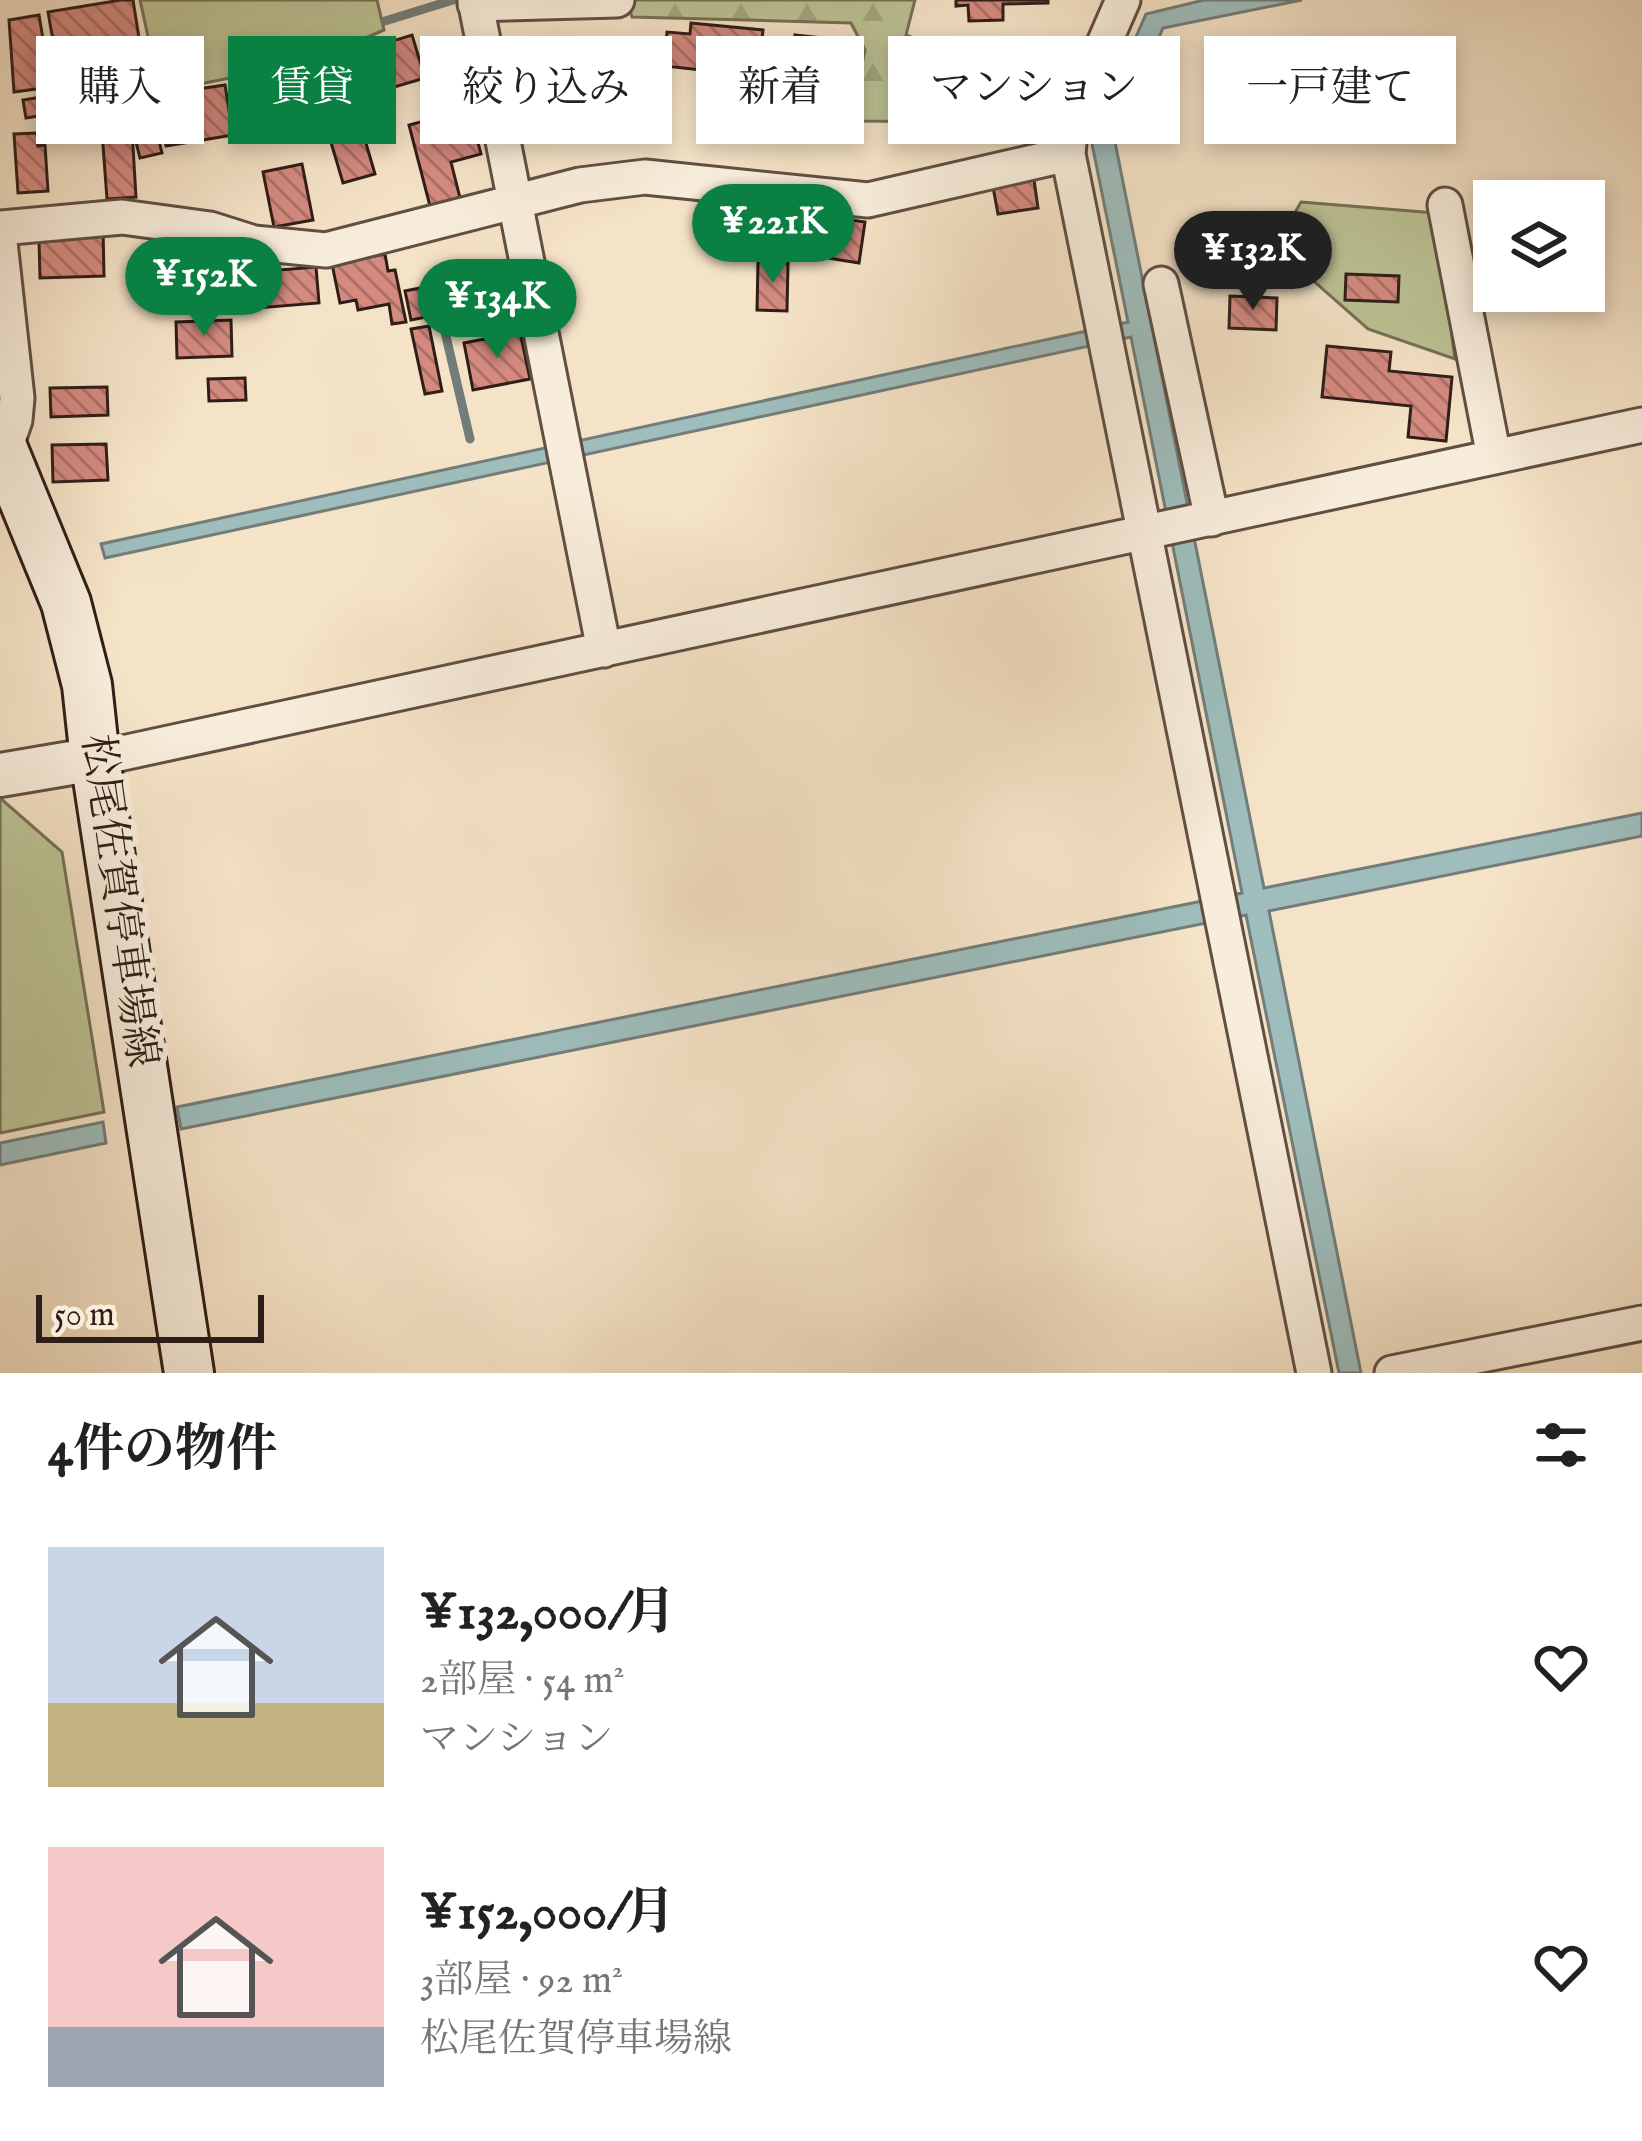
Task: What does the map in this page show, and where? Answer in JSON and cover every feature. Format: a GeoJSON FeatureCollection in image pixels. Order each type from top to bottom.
{"type":"FeatureCollection","features":[{"type":"Feature","properties":{"kind":"main road","name":"松尾佐賀停車場線"},"geometry":{"type":"LineString","coordinates":[[2,447],[66,603],[87,685],[94,759],[189,1373]]}},
{"type":"Feature","properties":{"kind":"street"},"geometry":{"type":"LineString","coordinates":[[604,650],[475,2],[617,0]]}},
{"type":"Feature","properties":{"kind":"street"},"geometry":{"type":"LineString","coordinates":[[1123,0],[1071,119],[1068,154],[1154,532],[1225,926],[1314,1373]]}},
{"type":"Feature","properties":{"kind":"street"},"geometry":{"type":"LineString","coordinates":[[0,228],[122,217],[211,229],[254,243],[326,250],[580,185],[645,177],[868,200],[1068,154]]}},
{"type":"Feature","properties":{"kind":"street"},"geometry":{"type":"LineString","coordinates":[[1445,205],[1494,457]]}},
{"type":"Feature","properties":{"kind":"street"},"geometry":{"type":"LineString","coordinates":[[0,242],[17,398],[2,447]]}},
{"type":"Feature","properties":{"kind":"street"},"geometry":{"type":"LineString","coordinates":[[1161,284],[1205,521]]}},
{"type":"Feature","properties":{"kind":"street"},"geometry":{"type":"LineString","coordinates":[[0,775],[94,759],[1642,425]]}},
{"type":"Feature","properties":{"kind":"street"},"geometry":{"type":"LineString","coordinates":[[1392,1373],[1642,1323]]}},
{"type":"Feature","properties":{"kind":"green space"},"geometry":{"type":"Polygon","coordinates":[[[140,0],[377,0],[384,30],[370,36],[228,36],[228,78],[204,83],[204,36],[148,36],[140,0]]]}},
{"type":"Feature","properties":{"kind":"green space"},"geometry":{"type":"Polygon","coordinates":[[[627,0],[915,0],[908,36],[888,36],[888,121],[864,121],[864,36],[858,36],[851,23],[632,17],[627,0]]]}},
{"type":"Feature","properties":{"kind":"green space"},"geometry":{"type":"Polygon","coordinates":[[[1301,202],[1435,213],[1455,359],[1368,329],[1275,247],[1301,202]]]}},
{"type":"Feature","properties":{"kind":"green space"},"geometry":{"type":"Polygon","coordinates":[[[0,798],[62,852],[104,1112],[0,1133],[0,798]]]}},
{"type":"Feature","properties":{"kind":"water"},"geometry":{"type":"Polygon","coordinates":[[[1204,0],[1302,0],[1163,28],[1160,36],[1136,36],[1146,14],[1204,0]]]}},
{"type":"Feature","properties":{"kind":"water"},"geometry":{"type":"Polygon","coordinates":[[[1092,144],[1115,144],[1264,888],[1642,813],[1642,836],[1269,911],[1361,1373],[1339,1373],[1246,915],[181,1129],[177,1107],[1242,893],[1131,337],[105,558],[101,544],[1128,322],[1092,144]]]}},
{"type":"Feature","properties":{"kind":"water"},"geometry":{"type":"Polygon","coordinates":[[[103,1122],[106,1143],[0,1165],[0,1143],[103,1122]]]}},
{"type":"Feature","properties":{"kind":"building"},"geometry":{"type":"Polygon","coordinates":[[[133,0],[139,36],[52,36],[48,12],[133,0]]]}},
{"type":"Feature","properties":{"kind":"building"},"geometry":{"type":"Polygon","coordinates":[[[956,0],[1048,3],[1003,4],[1003,20],[969,21],[968,5],[956,6],[956,0]]]}},
{"type":"Feature","properties":{"kind":"building"},"geometry":{"type":"Polygon","coordinates":[[[39,15],[42,36],[36,36],[36,89],[14,92],[9,20],[39,15]]]}},
{"type":"Feature","properties":{"kind":"building"},"geometry":{"type":"Polygon","coordinates":[[[691,23],[763,30],[762,36],[696,36],[696,69],[672,67],[672,36],[667,32],[690,34],[691,23]]]}},
{"type":"Feature","properties":{"kind":"building"},"geometry":{"type":"Polygon","coordinates":[[[412,35],[420,79],[396,86],[396,40],[412,35]]]}},
{"type":"Feature","properties":{"kind":"building"},"geometry":{"type":"Polygon","coordinates":[[[225,85],[228,136],[204,140],[204,88],[225,85]]]}},
{"type":"Feature","properties":{"kind":"building"},"geometry":{"type":"Polygon","coordinates":[[[36,98],[36,116],[26,118],[23,100],[36,98]]]}},
{"type":"Feature","properties":{"kind":"building"},"geometry":{"type":"Polygon","coordinates":[[[420,122],[420,144],[478,144],[481,154],[451,162],[461,202],[431,210],[409,125],[420,122]]]}},
{"type":"Feature","properties":{"kind":"building"},"geometry":{"type":"Polygon","coordinates":[[[36,133],[36,144],[45,145],[48,191],[18,193],[14,134],[36,133]]]}},
{"type":"Feature","properties":{"kind":"building"},"geometry":{"type":"Polygon","coordinates":[[[103,144],[133,144],[136,197],[107,199],[103,144]]]}},
{"type":"Feature","properties":{"kind":"building"},"geometry":{"type":"Polygon","coordinates":[[[136,144],[160,144],[162,153],[140,158],[136,144]]]}},
{"type":"Feature","properties":{"kind":"building"},"geometry":{"type":"Polygon","coordinates":[[[331,144],[366,144],[375,174],[343,183],[331,144]]]}},
{"type":"Feature","properties":{"kind":"building"},"geometry":{"type":"Polygon","coordinates":[[[302,164],[313,220],[274,227],[263,172],[302,164]]]}},
{"type":"Feature","properties":{"kind":"building"},"geometry":{"type":"Polygon","coordinates":[[[1034,180],[1038,208],[998,214],[993,187],[1034,180]]]}},
{"type":"Feature","properties":{"kind":"building"},"geometry":{"type":"Polygon","coordinates":[[[758,203],[786,205],[781,250],[754,248],[758,203]]]}},
{"type":"Feature","properties":{"kind":"building"},"geometry":{"type":"Polygon","coordinates":[[[803,213],[865,222],[859,263],[797,253],[803,213]]]}},
{"type":"Feature","properties":{"kind":"building"},"geometry":{"type":"Polygon","coordinates":[[[103,229],[104,276],[40,278],[39,240],[79,238],[79,230],[103,229]]]}},
{"type":"Feature","properties":{"kind":"building"},"geometry":{"type":"Polygon","coordinates":[[[385,254],[388,271],[395,270],[406,322],[392,324],[389,304],[358,310],[356,300],[340,303],[332,264],[385,254]]]}},
{"type":"Feature","properties":{"kind":"building"},"geometry":{"type":"Polygon","coordinates":[[[758,262],[788,263],[787,311],[757,310],[758,262]]]}},
{"type":"Feature","properties":{"kind":"building"},"geometry":{"type":"Polygon","coordinates":[[[316,267],[319,303],[257,308],[254,272],[316,267]]]}},
{"type":"Feature","properties":{"kind":"building"},"geometry":{"type":"Polygon","coordinates":[[[1346,274],[1399,276],[1398,302],[1345,300],[1346,274]]]}},
{"type":"Feature","properties":{"kind":"building"},"geometry":{"type":"Polygon","coordinates":[[[425,287],[431,316],[411,320],[405,291],[425,287]]]}},
{"type":"Feature","properties":{"kind":"building"},"geometry":{"type":"Polygon","coordinates":[[[1230,296],[1277,298],[1276,330],[1229,328],[1230,296]]]}},
{"type":"Feature","properties":{"kind":"building"},"geometry":{"type":"Polygon","coordinates":[[[231,320],[232,356],[177,358],[176,322],[231,320]]]}},
{"type":"Feature","properties":{"kind":"building"},"geometry":{"type":"Polygon","coordinates":[[[429,326],[442,391],[425,394],[411,329],[429,326]]]}},
{"type":"Feature","properties":{"kind":"building"},"geometry":{"type":"Polygon","coordinates":[[[520,332],[530,379],[473,390],[464,343],[520,332]]]}},
{"type":"Feature","properties":{"kind":"building"},"geometry":{"type":"Polygon","coordinates":[[[1327,346],[1391,352],[1389,371],[1452,377],[1446,441],[1408,437],[1411,406],[1322,397],[1327,346]]]}},
{"type":"Feature","properties":{"kind":"building"},"geometry":{"type":"Polygon","coordinates":[[[245,378],[246,400],[209,401],[208,379],[245,378]]]}},
{"type":"Feature","properties":{"kind":"building"},"geometry":{"type":"Polygon","coordinates":[[[107,387],[108,415],[51,417],[50,388],[107,387]]]}},
{"type":"Feature","properties":{"kind":"building"},"geometry":{"type":"Polygon","coordinates":[[[106,444],[108,480],[53,482],[52,445],[106,444]]]}},
{"type":"Feature","properties":{"kind":"waterway"},"geometry":{"type":"LineString","coordinates":[[385,21],[453,0]]}},
{"type":"Feature","properties":{"kind":"waterway"},"geometry":{"type":"LineString","coordinates":[[470,439],[445,332],[521,310],[519,303]]}}]}
